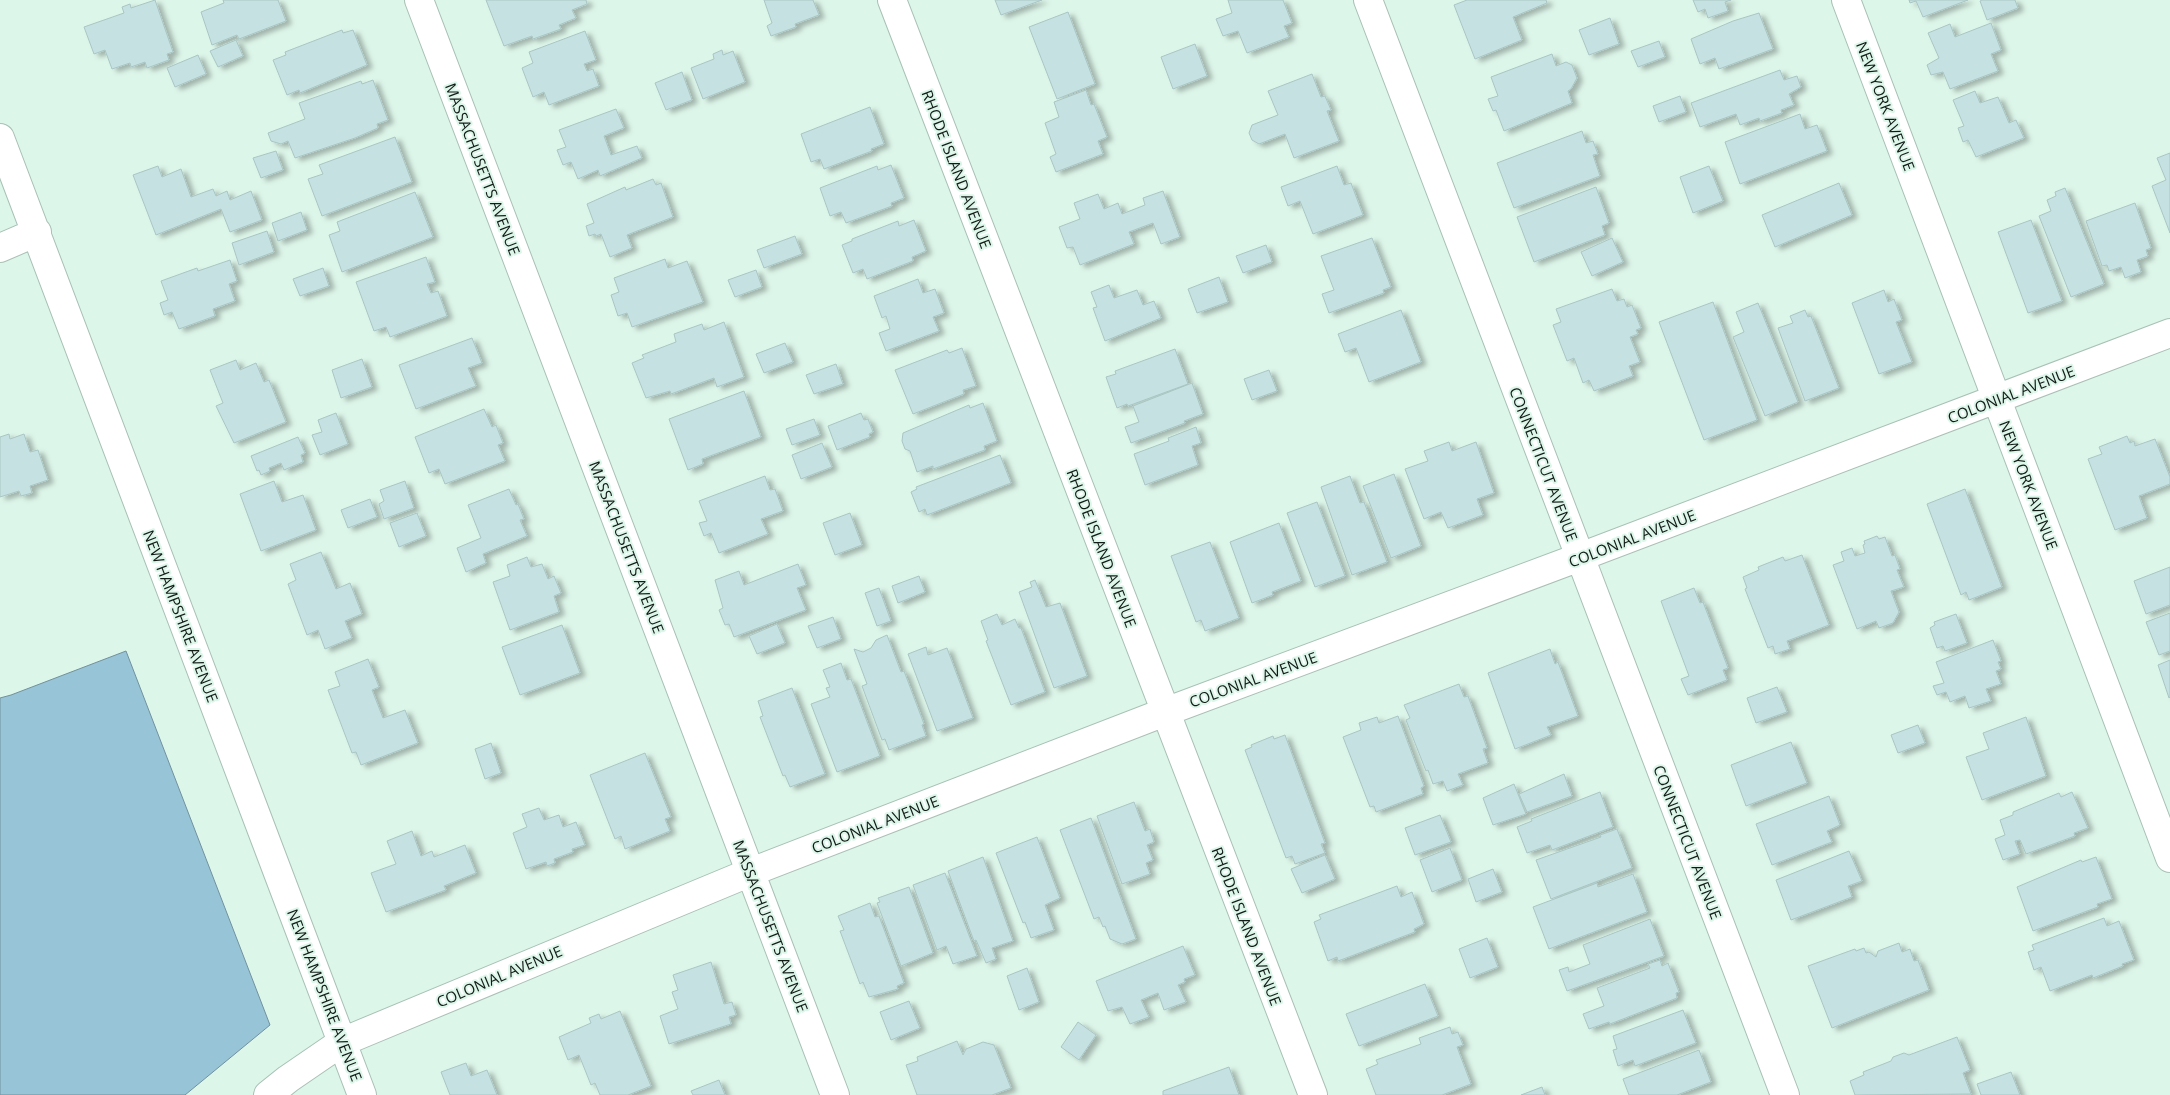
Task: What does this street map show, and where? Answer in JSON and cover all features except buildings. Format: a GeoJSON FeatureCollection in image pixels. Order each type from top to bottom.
{"type":"FeatureCollection","features":[{"type":"Feature","properties":{"kind":"street","name":"MASSACHUSETTS AVENUE"},"geometry":{"type":"LineString","coordinates":[[419,0],[835,1095]]}},
{"type":"Feature","properties":{"kind":"street","name":"RHODE ISLAND AVENUE"},"geometry":{"type":"LineString","coordinates":[[892,0],[1313,1095]]}},
{"type":"Feature","properties":{"kind":"street","name":"CONNECTICUT AVENUE"},"geometry":{"type":"LineString","coordinates":[[1368,0],[1785,1095]]}},
{"type":"Feature","properties":{"kind":"street","name":"NEW YORK AVENUE"},"geometry":{"type":"LineString","coordinates":[[1846,0],[2170,858]]}},
{"type":"Feature","properties":{"kind":"street","name":"NEW HAMPSHIRE AVENUE"},"geometry":{"type":"LineString","coordinates":[[0,138],[362,1095]]}},
{"type":"Feature","properties":{"kind":"street"},"geometry":{"type":"LineString","coordinates":[[0,248],[37,232]]}},
{"type":"Feature","properties":{"kind":"street","name":"COLONIAL AVENUE"},"geometry":{"type":"LineString","coordinates":[[268,1095],[342,1042],[751,872],[1165,712],[1580,558],[2170,333]]}},
{"type":"Feature","properties":{"kind":"water"},"geometry":{"type":"Polygon","coordinates":[[[126,651],[270,1025],[185,1095],[0,1095],[0,698],[126,651]]]}}]}
